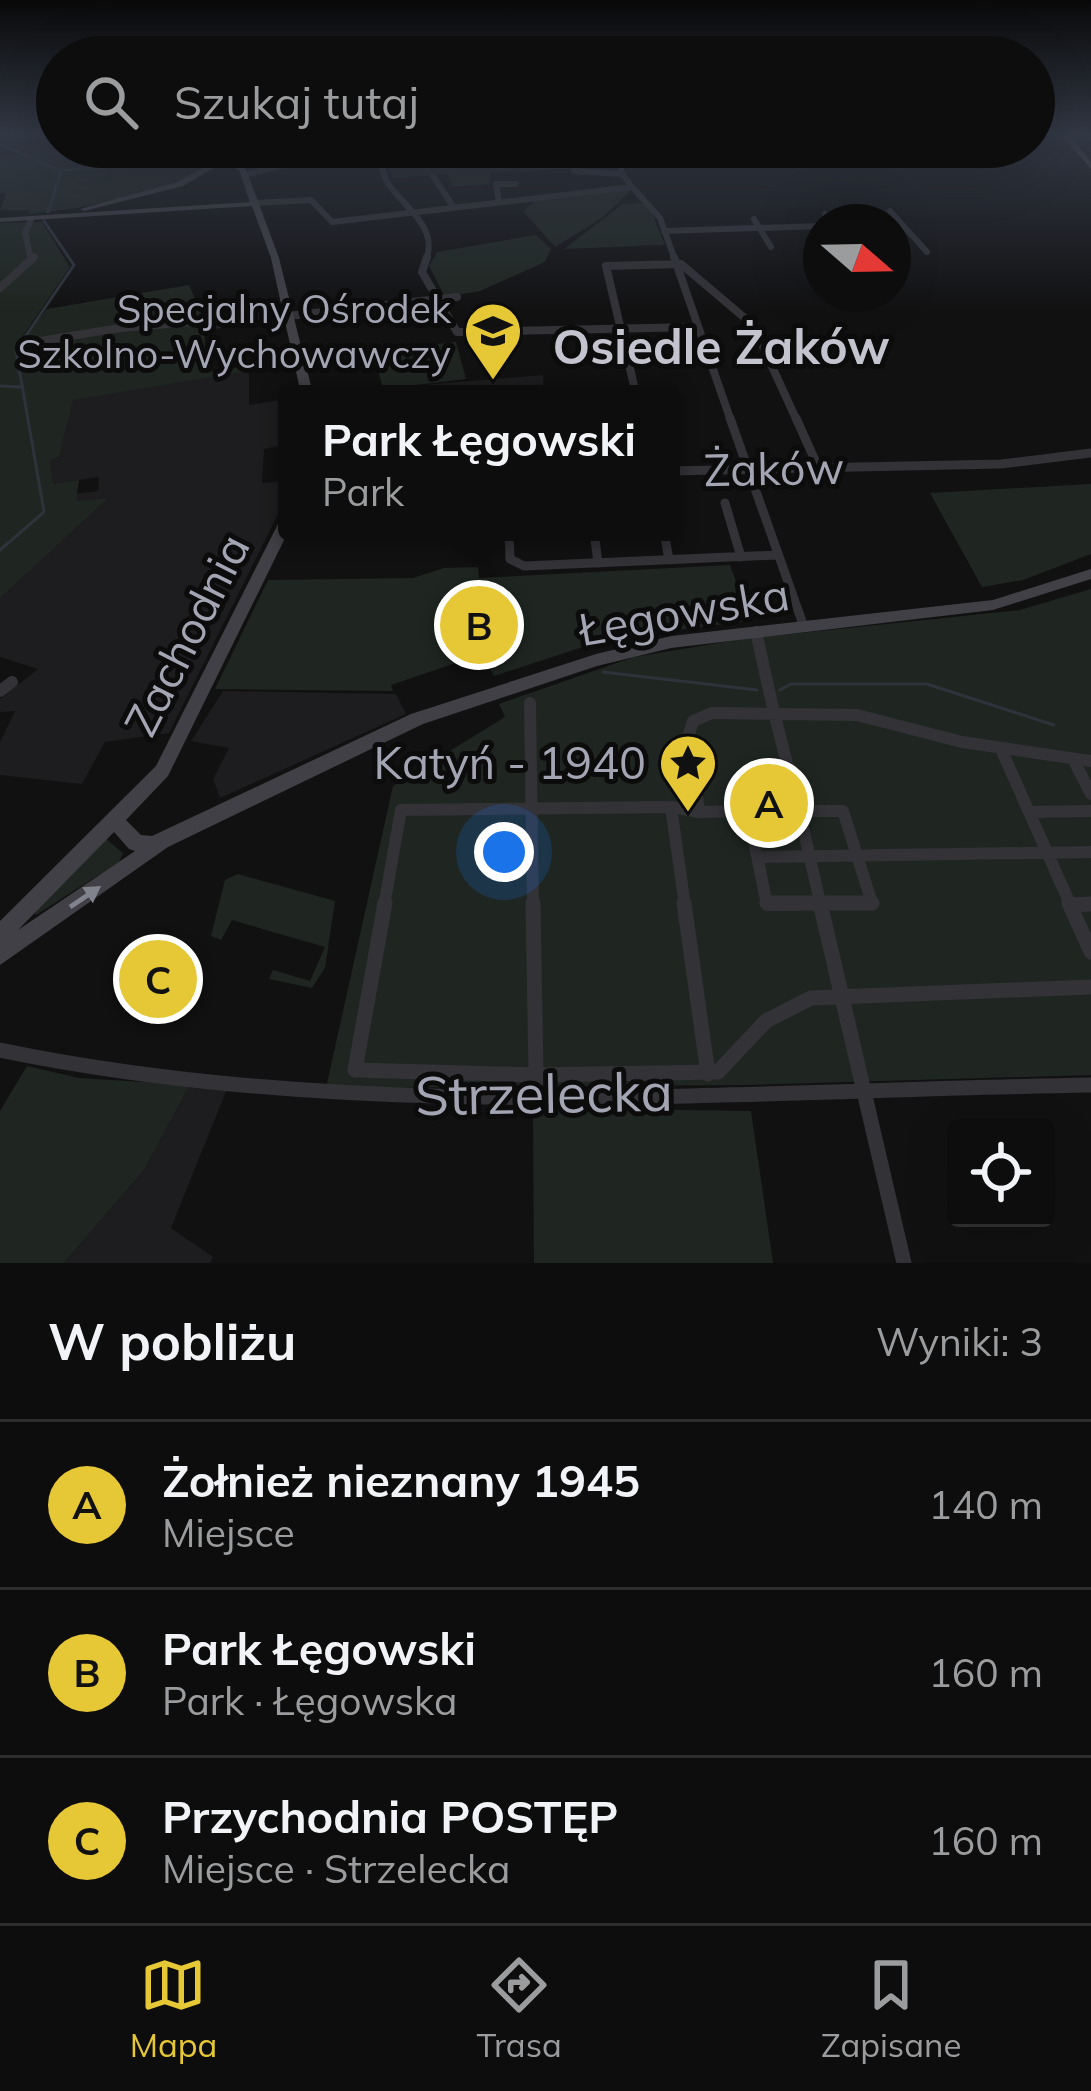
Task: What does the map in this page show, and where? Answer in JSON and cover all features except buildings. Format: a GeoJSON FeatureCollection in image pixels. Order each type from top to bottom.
{"type":"FeatureCollection","features":[{"type":"Feature","properties":{"kind":"street"},"geometry":{"type":"LineString","coordinates":[[26,219],[149,194]]}},
{"type":"Feature","properties":{"kind":"street"},"geometry":{"type":"LineString","coordinates":[[250,194],[272,249],[305,385]]}},
{"type":"Feature","properties":{"kind":"street"},"geometry":{"type":"LineString","coordinates":[[398,194],[429,244],[424,278],[457,332],[696,327]]}},
{"type":"Feature","properties":{"kind":"street"},"geometry":{"type":"LineString","coordinates":[[445,194],[453,206]]}},
{"type":"Feature","properties":{"kind":"street"},"geometry":{"type":"LineString","coordinates":[[498,194],[499,202]]}},
{"type":"Feature","properties":{"kind":"street"},"geometry":{"type":"LineString","coordinates":[[0,220],[311,200],[332,222],[570,194]]}},
{"type":"Feature","properties":{"kind":"street"},"geometry":{"type":"LineString","coordinates":[[638,194],[660,218],[804,627]]}},
{"type":"Feature","properties":{"kind":"street"},"geometry":{"type":"LineString","coordinates":[[0,288],[34,257],[26,219]]}},
{"type":"Feature","properties":{"kind":"street"},"geometry":{"type":"LineString","coordinates":[[754,219],[771,247]]}},
{"type":"Feature","properties":{"kind":"street"},"geometry":{"type":"LineString","coordinates":[[664,231],[803,227]]}},
{"type":"Feature","properties":{"kind":"street"},"geometry":{"type":"LineString","coordinates":[[727,229],[736,244]]}},
{"type":"Feature","properties":{"kind":"street"},"geometry":{"type":"LineString","coordinates":[[28,236],[44,233]]}},
{"type":"Feature","properties":{"kind":"street"},"geometry":{"type":"LineString","coordinates":[[911,237],[927,252]]}},
{"type":"Feature","properties":{"kind":"street"},"geometry":{"type":"LineString","coordinates":[[411,260],[424,260]]}},
{"type":"Feature","properties":{"kind":"street"},"geometry":{"type":"LineString","coordinates":[[634,385],[606,266],[681,264],[753,325],[818,467]]}},
{"type":"Feature","properties":{"kind":"street"},"geometry":{"type":"LineString","coordinates":[[21,344],[120,328],[458,297]]}},
{"type":"Feature","properties":{"kind":"street","name":"Żaków"},"geometry":{"type":"LineString","coordinates":[[680,471],[1035,462],[1091,453]]}},
{"type":"Feature","properties":{"kind":"street"},"geometry":{"type":"LineString","coordinates":[[725,503],[741,557]]}},
{"type":"Feature","properties":{"kind":"street","name":"Zachodnia"},"geometry":{"type":"LineString","coordinates":[[0,935],[173,755],[278,539]]}},
{"type":"Feature","properties":{"kind":"street"},"geometry":{"type":"LineString","coordinates":[[509,541],[510,559],[519,565],[777,556]]}},
{"type":"Feature","properties":{"kind":"street"},"geometry":{"type":"LineString","coordinates":[[595,541],[598,562]]}},
{"type":"Feature","properties":{"kind":"street"},"geometry":{"type":"LineString","coordinates":[[666,541],[669,560]]}},
{"type":"Feature","properties":{"kind":"street","name":"Łęgowska"},"geometry":{"type":"LineString","coordinates":[[170,837],[341,752],[492,692],[635,650],[1016,601],[1091,574]]}},
{"type":"Feature","properties":{"kind":"street"},"geometry":{"type":"LineString","coordinates":[[756,632],[904,1263]]}},
{"type":"Feature","properties":{"kind":"street"},"geometry":{"type":"LineString","coordinates":[[0,691],[12,682]]}},
{"type":"Feature","properties":{"kind":"street"},"geometry":{"type":"LineString","coordinates":[[530,703],[535,1084]]}},
{"type":"Feature","properties":{"kind":"street"},"geometry":{"type":"LineString","coordinates":[[699,812],[690,756],[693,722],[712,713],[857,715],[1001,749],[1091,761]]}},
{"type":"Feature","properties":{"kind":"street"},"geometry":{"type":"LineString","coordinates":[[1001,749],[1091,952]]}},
{"type":"Feature","properties":{"kind":"street"},"geometry":{"type":"LineString","coordinates":[[1073,759],[1091,794]]}},
{"type":"Feature","properties":{"kind":"street"},"geometry":{"type":"LineString","coordinates":[[671,807],[708,1074]]}},
{"type":"Feature","properties":{"kind":"street"},"geometry":{"type":"LineString","coordinates":[[748,811],[767,905],[872,903],[843,811],[798,808],[699,812],[671,807],[401,810],[355,1070],[535,1084],[708,1074],[718,1072],[766,1021],[796,1002],[1091,987]]}},
{"type":"Feature","properties":{"kind":"street"},"geometry":{"type":"LineString","coordinates":[[1030,812],[1091,811]]}},
{"type":"Feature","properties":{"kind":"street"},"geometry":{"type":"LineString","coordinates":[[114,820],[141,845],[170,837]]}},
{"type":"Feature","properties":{"kind":"street"},"geometry":{"type":"LineString","coordinates":[[0,955],[170,837]]}},
{"type":"Feature","properties":{"kind":"street"},"geometry":{"type":"LineString","coordinates":[[758,856],[1091,852]]}},
{"type":"Feature","properties":{"kind":"street"},"geometry":{"type":"LineString","coordinates":[[1070,904],[1091,904]]}},
{"type":"Feature","properties":{"kind":"street","name":"Strzelecka"},"geometry":{"type":"LineString","coordinates":[[0,1050],[82,1067],[330,1094],[535,1084],[867,1091],[1091,1085]]}},
{"type":"Feature","properties":{"kind":"shaded area"},"geometry":{"type":"Polygon","coordinates":[[[6,194],[135,194],[28,214],[30,210],[0,210],[6,194]]]}},
{"type":"Feature","properties":{"kind":"shaded area"},"geometry":{"type":"Polygon","coordinates":[[[627,194],[602,218],[555,247],[523,211],[536,200],[627,194]]]}},
{"type":"Feature","properties":{"kind":"shaded area"},"geometry":{"type":"Polygon","coordinates":[[[648,203],[665,245],[564,249],[623,204],[648,203]]]}},
{"type":"Feature","properties":{"kind":"shaded area"},"geometry":{"type":"Polygon","coordinates":[[[42,222],[70,267],[14,349],[126,329],[20,341],[47,309],[189,285],[201,313],[215,312],[222,328],[204,331],[207,372],[249,366],[249,371],[73,400],[59,457],[50,460],[53,484],[79,480],[76,501],[108,498],[0,598],[0,223],[42,222]]]}},
{"type":"Feature","properties":{"kind":"shaded area"},"geometry":{"type":"Polygon","coordinates":[[[536,235],[551,249],[545,262],[480,291],[445,297],[429,266],[437,252],[536,235]]]}},
{"type":"Feature","properties":{"kind":"shaded area"},"geometry":{"type":"Polygon","coordinates":[[[456,342],[466,379],[382,385],[373,351],[456,342]]]}},
{"type":"Feature","properties":{"kind":"shaded area"},"geometry":{"type":"Polygon","coordinates":[[[249,371],[249,405],[278,400],[278,446],[264,449],[262,483],[278,482],[278,514],[169,733],[105,742],[82,784],[0,775],[0,742],[15,711],[0,712],[0,699],[38,669],[0,657],[0,598],[106,498],[75,502],[76,494],[98,491],[99,477],[53,484],[50,460],[59,457],[73,399],[249,371]]]}},
{"type":"Feature","properties":{"kind":"shaded area"},"geometry":{"type":"Polygon","coordinates":[[[543,375],[544,385],[422,385],[543,375]]]}},
{"type":"Feature","properties":{"kind":"shaded area"},"geometry":{"type":"Polygon","coordinates":[[[1091,484],[1091,554],[1023,580],[982,587],[930,493],[1091,484]]]}},
{"type":"Feature","properties":{"kind":"shaded area"},"geometry":{"type":"Polygon","coordinates":[[[730,565],[750,621],[610,638],[494,676],[482,654],[391,685],[393,691],[215,689],[268,580],[413,578],[444,568],[478,567],[479,578],[730,565]]]}},
{"type":"Feature","properties":{"kind":"shaded area"},"geometry":{"type":"Polygon","coordinates":[[[1091,589],[1091,1075],[744,1085],[326,1088],[393,786],[505,717],[499,704],[634,657],[743,639],[1020,610],[1091,589]]]}},
{"type":"Feature","properties":{"kind":"shaded area"},"geometry":{"type":"Polygon","coordinates":[[[223,691],[396,694],[406,714],[220,798],[213,779],[229,748],[191,741],[223,691]]]}},
{"type":"Feature","properties":{"kind":"shaded area"},"geometry":{"type":"Polygon","coordinates":[[[105,838],[123,853],[119,862],[36,915],[33,911],[105,838]]]}},
{"type":"Feature","properties":{"kind":"shaded area"},"geometry":{"type":"Polygon","coordinates":[[[238,874],[335,901],[325,968],[312,988],[269,979],[273,970],[310,981],[325,947],[232,920],[221,940],[211,936],[225,880],[238,874]]]}},
{"type":"Feature","properties":{"kind":"shaded area"},"geometry":{"type":"Polygon","coordinates":[[[27,1066],[79,1078],[190,1085],[144,1170],[64,1263],[0,1263],[0,1111],[27,1066]]]}},
{"type":"Feature","properties":{"kind":"shaded area"},"geometry":{"type":"Polygon","coordinates":[[[190,1085],[227,1089],[171,1228],[213,1257],[210,1263],[64,1263],[144,1170],[190,1085]]]}},
{"type":"Feature","properties":{"kind":"shaded area"},"geometry":{"type":"Polygon","coordinates":[[[533,1108],[751,1111],[773,1263],[534,1263],[533,1108]]]}},
{"type":"Feature","properties":{"kind":"waterway"},"geometry":{"type":"LineString","coordinates":[[48,212],[54,194]]}},
{"type":"Feature","properties":{"kind":"waterway"},"geometry":{"type":"LineString","coordinates":[[0,550],[44,512],[16,350],[74,265],[44,221]]}},
{"type":"Feature","properties":{"kind":"waterway"},"geometry":{"type":"LineString","coordinates":[[0,386],[21,387]]}},
{"type":"Feature","properties":{"kind":"waterway"},"geometry":{"type":"LineString","coordinates":[[603,672],[757,690]]}},
{"type":"Feature","properties":{"kind":"waterway"},"geometry":{"type":"LineString","coordinates":[[780,690],[791,684],[927,684],[1054,725]]}},
{"type":"Feature","properties":{"kind":"place","name":"Specjalny Ośrodek Szkolno-Wychowawczy"},"geometry":{"type":"Point","coordinates":[493,382]}},
{"type":"Feature","properties":{"kind":"place","name":"Park Łęgowski"},"geometry":{"type":"Point","coordinates":[479,625]}},
{"type":"Feature","properties":{"kind":"place","name":"Żołnież nieznany 1945"},"geometry":{"type":"Point","coordinates":[769,803]}},
{"type":"Feature","properties":{"kind":"place","name":"Katyń - 1940"},"geometry":{"type":"Point","coordinates":[688,814]}},
{"type":"Feature","properties":{"kind":"place","name":"Przychodnia POSTĘP"},"geometry":{"type":"Point","coordinates":[158,979]}},
{"type":"Feature","properties":{"kind":"district","name":"Osiedle Żaków"},"geometry":{"type":"Point","coordinates":[721,347]}}]}
